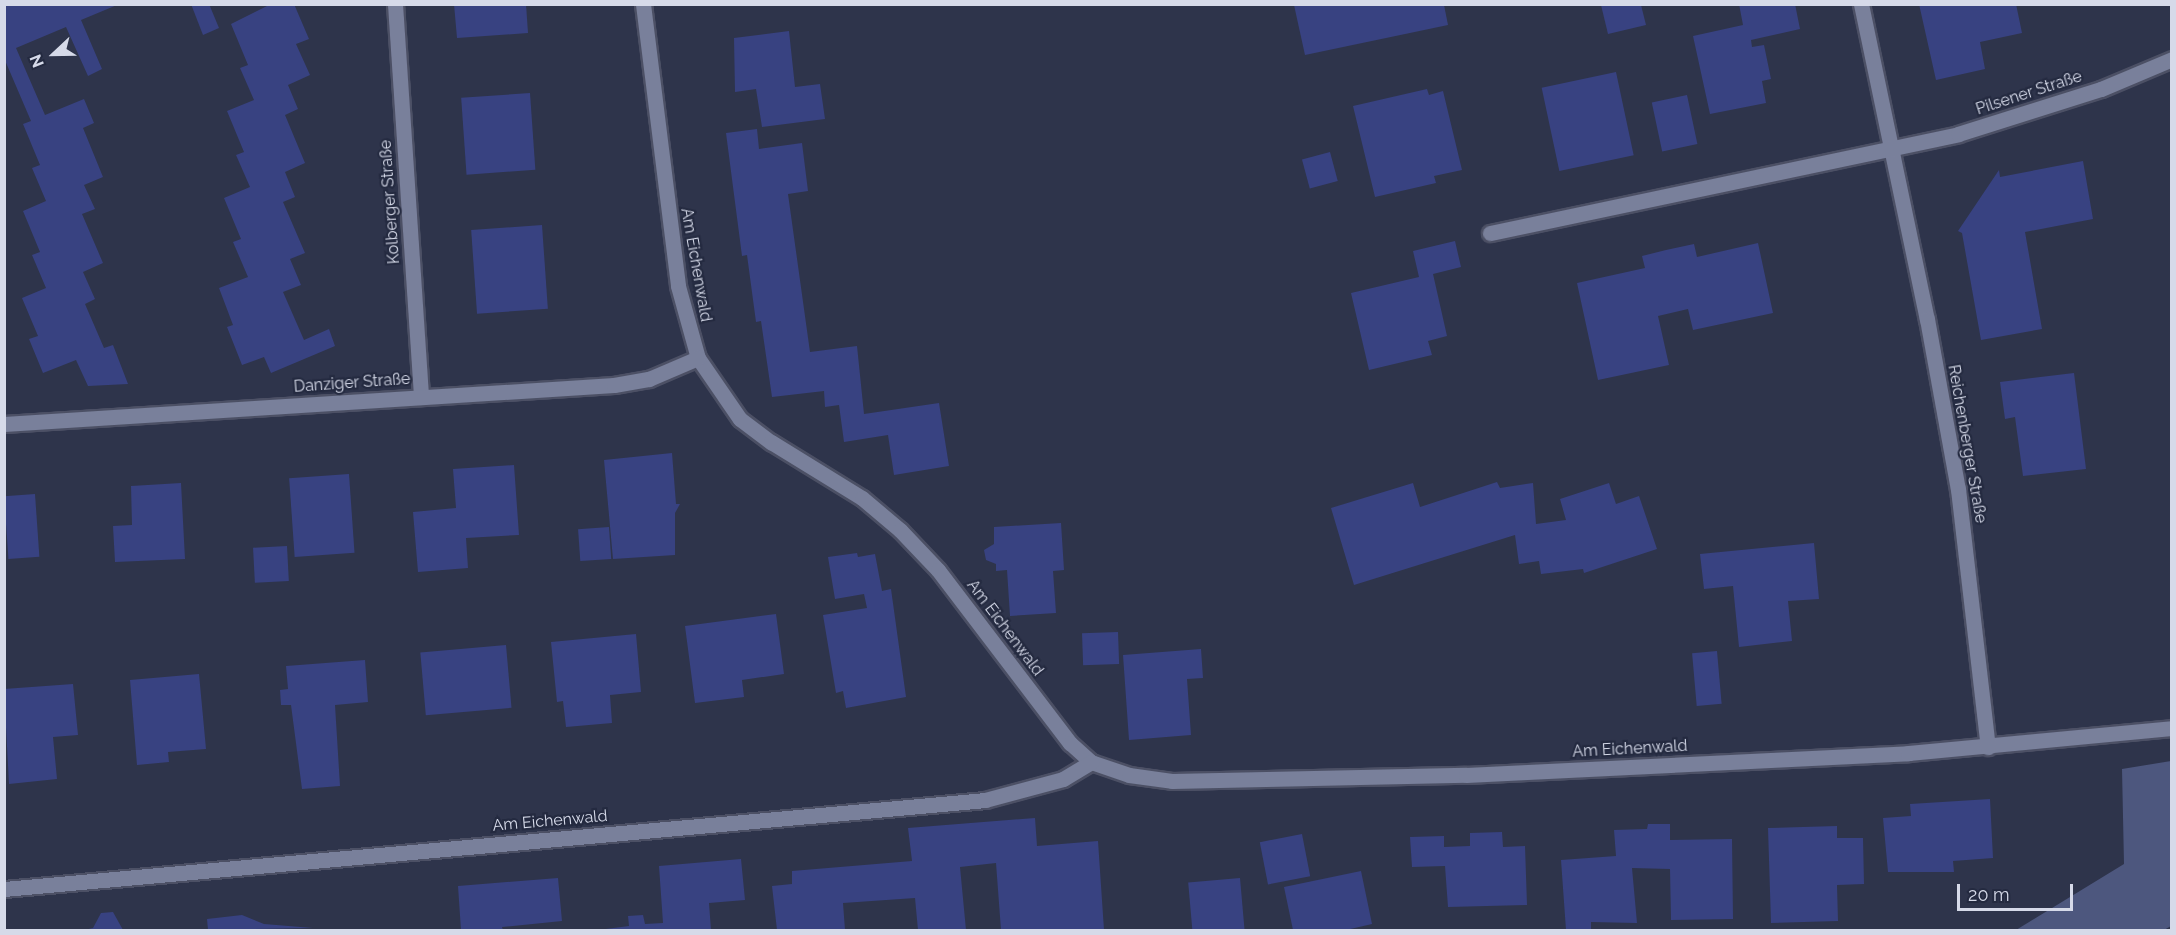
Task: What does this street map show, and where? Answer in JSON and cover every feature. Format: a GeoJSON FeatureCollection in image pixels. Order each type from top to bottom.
{"type":"FeatureCollection","features":[{"type":"Feature","properties":{"kind":"street","name":"Kolberger Straße"},"geometry":{"type":"LineString","coordinates":[[395,4],[421,397]]}},
{"type":"Feature","properties":{"kind":"street","name":"Am Eichenwald"},"geometry":{"type":"LineString","coordinates":[[643,4],[678,286],[698,358],[740,419],[862,498],[900,530],[938,570],[1070,743],[1091,762],[1129,775],[1172,781],[1477,774],[1988,747],[2172,728]]}},
{"type":"Feature","properties":{"kind":"street","name":"Reichenberger Straße"},"geometry":{"type":"LineString","coordinates":[[1861,4],[1893,149],[1958,489],[1988,747]]}},
{"type":"Feature","properties":{"kind":"street","name":"Pilsener Straße"},"geometry":{"type":"LineString","coordinates":[[1893,149],[2030,113],[2172,59]]}},
{"type":"Feature","properties":{"kind":"street"},"geometry":{"type":"LineString","coordinates":[[1490,233],[1893,149]]}},
{"type":"Feature","properties":{"kind":"street","name":"Danziger Straße"},"geometry":{"type":"LineString","coordinates":[[4,424],[614,385],[649,379],[698,358]]}},
{"type":"Feature","properties":{"kind":"street","name":"Am Eichenwald"},"geometry":{"type":"LineString","coordinates":[[4,889],[985,800],[1064,779],[1091,762]]}},
{"type":"Feature","properties":{"kind":"shaded area"},"geometry":{"type":"Polygon","coordinates":[[[2171,761],[2171,926],[2164,930],[2016,930],[2124,864],[2122,769],[2171,761]]]}},
{"type":"Feature","properties":{"kind":"building"},"geometry":{"type":"Polygon","coordinates":[[[4,4],[117,5],[81,20],[102,69],[88,76],[66,27],[16,48],[45,115],[84,99],[94,123],[83,128],[103,177],[84,185],[95,209],[82,214],[103,263],[83,272],[95,299],[85,304],[104,348],[113,345],[128,384],[88,386],[76,360],[43,373],[29,339],[38,336],[22,298],[46,288],[32,255],[40,252],[23,211],[46,201],[32,168],[40,165],[23,124],[31,121],[4,58],[4,4]]]}},
{"type":"Feature","properties":{"kind":"building"},"geometry":{"type":"Polygon","coordinates":[[[191,4],[209,4],[219,28],[203,35],[191,4]]]}},
{"type":"Feature","properties":{"kind":"building"},"geometry":{"type":"Polygon","coordinates":[[[271,4],[294,4],[309,39],[296,44],[310,75],[288,85],[298,109],[285,115],[305,163],[285,172],[295,197],[283,202],[305,253],[290,259],[301,285],[283,292],[304,340],[329,329],[335,346],[271,373],[264,357],[242,365],[227,327],[233,325],[219,288],[248,277],[233,242],[241,239],[224,198],[250,187],[236,155],[244,152],[227,111],[254,100],[240,68],[248,65],[231,24],[271,4]]]}},
{"type":"Feature","properties":{"kind":"building"},"geometry":{"type":"Polygon","coordinates":[[[454,4],[526,4],[528,33],[457,38],[454,4]]]}},
{"type":"Feature","properties":{"kind":"building"},"geometry":{"type":"Polygon","coordinates":[[[1739,4],[1795,4],[1800,29],[1751,40],[1752,47],[1764,45],[1771,79],[1762,81],[1766,103],[1710,114],[1693,36],[1743,25],[1739,4]]]}},
{"type":"Feature","properties":{"kind":"building"},"geometry":{"type":"Polygon","coordinates":[[[1919,4],[2016,4],[2022,33],[1980,42],[1985,69],[1936,80],[1919,4]]]}},
{"type":"Feature","properties":{"kind":"building"},"geometry":{"type":"Polygon","coordinates":[[[1294,5],[1444,5],[1448,25],[1305,55],[1294,5]]]}},
{"type":"Feature","properties":{"kind":"building"},"geometry":{"type":"Polygon","coordinates":[[[1601,5],[1641,5],[1646,25],[1608,34],[1601,5]]]}},
{"type":"Feature","properties":{"kind":"building"},"geometry":{"type":"Polygon","coordinates":[[[789,31],[795,87],[820,84],[825,119],[762,127],[756,89],[735,92],[734,38],[789,31]]]}},
{"type":"Feature","properties":{"kind":"building"},"geometry":{"type":"Polygon","coordinates":[[[1616,72],[1634,155],[1559,171],[1542,88],[1616,72]]]}},
{"type":"Feature","properties":{"kind":"building"},"geometry":{"type":"Polygon","coordinates":[[[1427,89],[1429,95],[1443,91],[1462,170],[1434,176],[1436,183],[1375,197],[1353,106],[1427,89]]]}},
{"type":"Feature","properties":{"kind":"building"},"geometry":{"type":"Polygon","coordinates":[[[530,93],[535,170],[467,175],[461,98],[530,93]]]}},
{"type":"Feature","properties":{"kind":"building"},"geometry":{"type":"Polygon","coordinates":[[[1687,95],[1697,144],[1662,151],[1652,102],[1687,95]]]}},
{"type":"Feature","properties":{"kind":"building"},"geometry":{"type":"Polygon","coordinates":[[[757,129],[759,149],[802,143],[808,191],[788,194],[810,352],[857,346],[864,414],[939,403],[949,466],[894,475],[888,435],[844,442],[839,405],[825,407],[824,391],[772,397],[761,321],[756,322],[747,255],[742,256],[726,133],[757,129]]]}},
{"type":"Feature","properties":{"kind":"building"},"geometry":{"type":"Polygon","coordinates":[[[1330,152],[1338,181],[1310,188],[1302,160],[1330,152]]]}},
{"type":"Feature","properties":{"kind":"building"},"geometry":{"type":"Polygon","coordinates":[[[2083,161],[2093,219],[2025,232],[2042,329],[1981,340],[1962,233],[1958,231],[1999,170],[2000,177],[2083,161]]]}},
{"type":"Feature","properties":{"kind":"building"},"geometry":{"type":"Polygon","coordinates":[[[542,225],[548,309],[477,314],[471,230],[542,225]]]}},
{"type":"Feature","properties":{"kind":"building"},"geometry":{"type":"Polygon","coordinates":[[[1455,241],[1461,267],[1433,274],[1447,336],[1428,341],[1432,355],[1369,370],[1351,293],[1419,277],[1413,251],[1455,241]]]}},
{"type":"Feature","properties":{"kind":"building"},"geometry":{"type":"Polygon","coordinates":[[[1758,243],[1773,313],[1693,330],[1688,309],[1658,316],[1669,365],[1598,380],[1577,283],[1645,268],[1642,256],[1666,250],[1694,244],[1697,257],[1758,243]]]}},
{"type":"Feature","properties":{"kind":"building"},"geometry":{"type":"Polygon","coordinates":[[[2074,373],[2086,469],[2023,476],[2015,417],[2005,419],[2000,382],[2074,373]]]}},
{"type":"Feature","properties":{"kind":"building"},"geometry":{"type":"Polygon","coordinates":[[[672,453],[676,504],[680,504],[675,513],[675,555],[613,559],[604,460],[672,453]]]}},
{"type":"Feature","properties":{"kind":"building"},"geometry":{"type":"Polygon","coordinates":[[[514,465],[519,535],[466,538],[468,568],[418,572],[413,512],[456,508],[453,469],[514,465]]]}},
{"type":"Feature","properties":{"kind":"building"},"geometry":{"type":"Polygon","coordinates":[[[349,474],[355,553],[295,557],[289,478],[349,474]]]}},
{"type":"Feature","properties":{"kind":"building"},"geometry":{"type":"Polygon","coordinates":[[[1497,482],[1500,488],[1533,483],[1536,524],[1566,520],[1560,499],[1609,483],[1616,504],[1639,496],[1657,549],[1584,573],[1583,569],[1541,574],[1539,561],[1519,564],[1515,535],[1354,585],[1331,508],[1413,483],[1420,507],[1497,482]]]}},
{"type":"Feature","properties":{"kind":"building"},"geometry":{"type":"Polygon","coordinates":[[[181,483],[185,559],[115,562],[113,526],[132,525],[131,486],[181,483]]]}},
{"type":"Feature","properties":{"kind":"building"},"geometry":{"type":"Polygon","coordinates":[[[35,494],[39,557],[8,559],[4,496],[35,494]]]}},
{"type":"Feature","properties":{"kind":"building"},"geometry":{"type":"Polygon","coordinates":[[[1061,523],[1064,570],[1053,571],[1056,613],[1010,616],[1007,570],[996,571],[996,564],[986,560],[984,550],[994,544],[994,527],[1061,523]]]}},
{"type":"Feature","properties":{"kind":"building"},"geometry":{"type":"Polygon","coordinates":[[[609,527],[611,559],[580,561],[578,529],[609,527]]]}},
{"type":"Feature","properties":{"kind":"building"},"geometry":{"type":"Polygon","coordinates":[[[1814,543],[1819,599],[1788,601],[1792,641],[1739,647],[1733,586],[1704,589],[1700,554],[1814,543]]]}},
{"type":"Feature","properties":{"kind":"building"},"geometry":{"type":"Polygon","coordinates":[[[287,546],[289,581],[255,583],[253,548],[287,546]]]}},
{"type":"Feature","properties":{"kind":"building"},"geometry":{"type":"Polygon","coordinates":[[[857,553],[858,557],[875,554],[882,591],[891,589],[906,697],[846,708],[843,691],[836,693],[823,615],[867,608],[864,594],[835,599],[828,557],[857,553]]]}},
{"type":"Feature","properties":{"kind":"building"},"geometry":{"type":"Polygon","coordinates":[[[776,614],[784,674],[742,680],[744,697],[695,703],[685,626],[776,614]]]}},
{"type":"Feature","properties":{"kind":"building"},"geometry":{"type":"Polygon","coordinates":[[[1118,632],[1119,664],[1083,665],[1082,633],[1118,632]]]}},
{"type":"Feature","properties":{"kind":"building"},"geometry":{"type":"Polygon","coordinates":[[[636,634],[641,692],[610,695],[612,723],[566,727],[563,701],[557,702],[551,642],[636,634]]]}},
{"type":"Feature","properties":{"kind":"building"},"geometry":{"type":"Polygon","coordinates":[[[506,645],[511,708],[426,715],[420,652],[506,645]]]}},
{"type":"Feature","properties":{"kind":"building"},"geometry":{"type":"Polygon","coordinates":[[[1201,649],[1203,678],[1187,679],[1191,735],[1129,740],[1123,655],[1201,649]]]}},
{"type":"Feature","properties":{"kind":"building"},"geometry":{"type":"Polygon","coordinates":[[[1717,651],[1722,704],[1697,706],[1692,653],[1717,651]]]}},
{"type":"Feature","properties":{"kind":"building"},"geometry":{"type":"Polygon","coordinates":[[[365,660],[368,702],[335,705],[340,786],[302,789],[291,705],[281,705],[280,690],[288,689],[286,666],[365,660]]]}},
{"type":"Feature","properties":{"kind":"building"},"geometry":{"type":"Polygon","coordinates":[[[199,674],[206,749],[168,752],[169,762],[137,765],[130,680],[199,674]]]}},
{"type":"Feature","properties":{"kind":"building"},"geometry":{"type":"Polygon","coordinates":[[[73,684],[78,735],[53,737],[57,779],[9,784],[4,689],[73,684]]]}},
{"type":"Feature","properties":{"kind":"building"},"geometry":{"type":"Polygon","coordinates":[[[1990,799],[1993,858],[1953,861],[1954,872],[1888,872],[1883,818],[1911,816],[1910,804],[1990,799]]]}},
{"type":"Feature","properties":{"kind":"building"},"geometry":{"type":"Polygon","coordinates":[[[1035,818],[1037,846],[1098,841],[1104,930],[1001,930],[996,863],[960,867],[966,930],[918,930],[915,898],[843,903],[845,930],[777,930],[772,886],[792,884],[792,871],[912,861],[908,828],[1035,818]]]}},
{"type":"Feature","properties":{"kind":"building"},"geometry":{"type":"Polygon","coordinates":[[[1648,824],[1670,824],[1670,840],[1732,839],[1733,919],[1671,920],[1670,869],[1632,868],[1637,923],[1591,922],[1591,929],[1566,930],[1561,860],[1616,856],[1614,830],[1647,829],[1648,824]]]}},
{"type":"Feature","properties":{"kind":"building"},"geometry":{"type":"Polygon","coordinates":[[[1837,826],[1837,838],[1863,838],[1864,884],[1837,885],[1838,921],[1771,923],[1768,828],[1837,826]]]}},
{"type":"Feature","properties":{"kind":"building"},"geometry":{"type":"Polygon","coordinates":[[[1502,832],[1503,847],[1525,846],[1527,905],[1448,907],[1445,866],[1412,867],[1410,837],[1444,836],[1444,847],[1470,846],[1470,833],[1502,832]]]}},
{"type":"Feature","properties":{"kind":"building"},"geometry":{"type":"Polygon","coordinates":[[[1302,834],[1310,876],[1268,884],[1260,842],[1302,834]]]}},
{"type":"Feature","properties":{"kind":"building"},"geometry":{"type":"Polygon","coordinates":[[[741,859],[745,900],[709,903],[711,930],[598,930],[629,926],[628,916],[643,915],[645,924],[663,923],[659,866],[741,859]]]}},
{"type":"Feature","properties":{"kind":"building"},"geometry":{"type":"Polygon","coordinates":[[[1361,871],[1372,924],[1346,930],[1293,930],[1284,887],[1361,871]]]}},
{"type":"Feature","properties":{"kind":"building"},"geometry":{"type":"Polygon","coordinates":[[[558,878],[562,921],[502,927],[503,930],[461,930],[458,886],[558,878]]]}},
{"type":"Feature","properties":{"kind":"building"},"geometry":{"type":"Polygon","coordinates":[[[1240,878],[1245,930],[1192,930],[1188,883],[1240,878]]]}},
{"type":"Feature","properties":{"kind":"building"},"geometry":{"type":"Polygon","coordinates":[[[113,912],[123,930],[84,930],[93,928],[101,913],[113,912]]]}},
{"type":"Feature","properties":{"kind":"building"},"geometry":{"type":"Polygon","coordinates":[[[242,915],[264,924],[313,928],[208,930],[207,919],[242,915]]]}}]}
